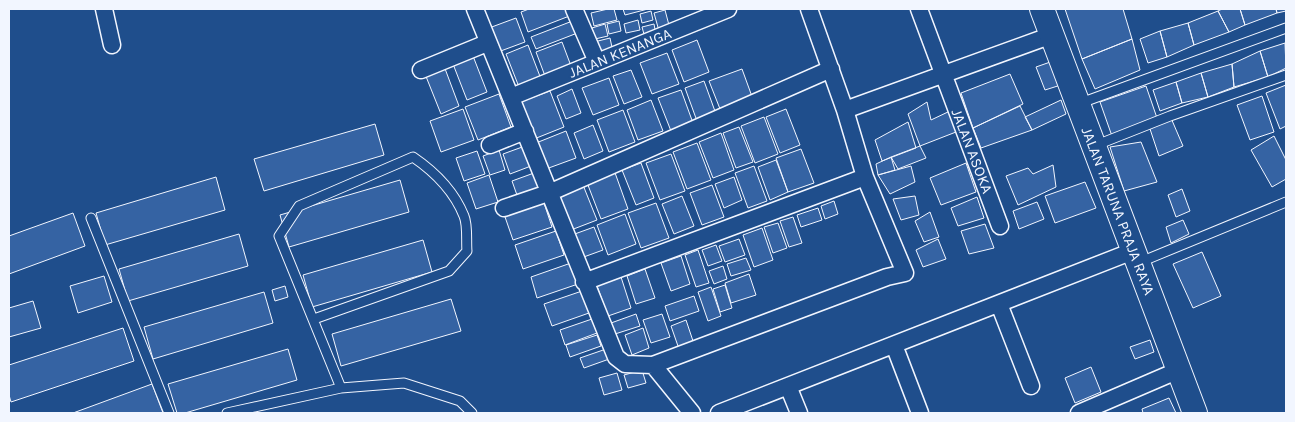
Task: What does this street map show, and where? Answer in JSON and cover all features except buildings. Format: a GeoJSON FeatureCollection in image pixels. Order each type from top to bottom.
{"type":"FeatureCollection","features":[{"type":"Feature","properties":{"kind":"main road","name":"JALAN TARUNA PRAJA RAYA"},"geometry":{"type":"LineString","coordinates":[[1042,9],[1196,413]]}},
{"type":"Feature","properties":{"kind":"street"},"geometry":{"type":"LineString","coordinates":[[104,9],[112,44]]}},
{"type":"Feature","properties":{"kind":"street"},"geometry":{"type":"LineString","coordinates":[[475,9],[487,43],[551,192],[584,282],[616,357],[625,364],[653,365],[887,277],[904,275],[905,272],[864,177],[846,110],[808,9]]}},
{"type":"Feature","properties":{"kind":"street"},"geometry":{"type":"LineString","coordinates":[[574,9],[597,62]]}},
{"type":"Feature","properties":{"kind":"street","name":"JALAN KENANGA"},"geometry":{"type":"LineString","coordinates":[[511,97],[728,9]]}},
{"type":"Feature","properties":{"kind":"street","name":"JALAN ASOKA"},"geometry":{"type":"LineString","coordinates":[[919,9],[1000,226]]}},
{"type":"Feature","properties":{"kind":"street"},"geometry":{"type":"LineString","coordinates":[[846,110],[944,76],[1052,35]]}},
{"type":"Feature","properties":{"kind":"street"},"geometry":{"type":"LineString","coordinates":[[421,70],[487,43]]}},
{"type":"Feature","properties":{"kind":"street"},"geometry":{"type":"LineString","coordinates":[[504,208],[551,192],[831,69]]}},
{"type":"Feature","properties":{"kind":"street"},"geometry":{"type":"LineString","coordinates":[[490,145],[525,131]]}},
{"type":"Feature","properties":{"kind":"street"},"geometry":{"type":"LineString","coordinates":[[584,282],[864,177]]}},
{"type":"Feature","properties":{"kind":"street"},"geometry":{"type":"LineString","coordinates":[[718,413],[999,304],[1136,257]]}},
{"type":"Feature","properties":{"kind":"street"},"geometry":{"type":"LineString","coordinates":[[999,304],[1031,386]]}},
{"type":"Feature","properties":{"kind":"street"},"geometry":{"type":"LineString","coordinates":[[894,345],[920,413]]}},
{"type":"Feature","properties":{"kind":"street"},"geometry":{"type":"LineString","coordinates":[[653,365],[692,413]]}},
{"type":"Feature","properties":{"kind":"street"},"geometry":{"type":"LineString","coordinates":[[1079,413],[1179,370]]}},
{"type":"Feature","properties":{"kind":"street"},"geometry":{"type":"LineString","coordinates":[[788,386],[799,413]]}},
{"type":"Feature","properties":{"kind":"lane"},"geometry":{"type":"LineString","coordinates":[[1078,104],[1286,28]]}},
{"type":"Feature","properties":{"kind":"lane"},"geometry":{"type":"LineString","coordinates":[[1094,146],[1170,116],[1286,76]]}},
{"type":"Feature","properties":{"kind":"lane"},"geometry":{"type":"LineString","coordinates":[[314,319],[449,271],[467,251],[465,217],[445,184],[413,157],[299,206],[279,236],[341,388]]}},
{"type":"Feature","properties":{"kind":"lane"},"geometry":{"type":"LineString","coordinates":[[1136,257],[1286,202]]}},
{"type":"Feature","properties":{"kind":"lane"},"geometry":{"type":"LineString","coordinates":[[91,218],[169,413]]}},
{"type":"Feature","properties":{"kind":"lane"},"geometry":{"type":"LineString","coordinates":[[227,413],[341,388],[404,383],[460,401],[472,413]]}}]}
